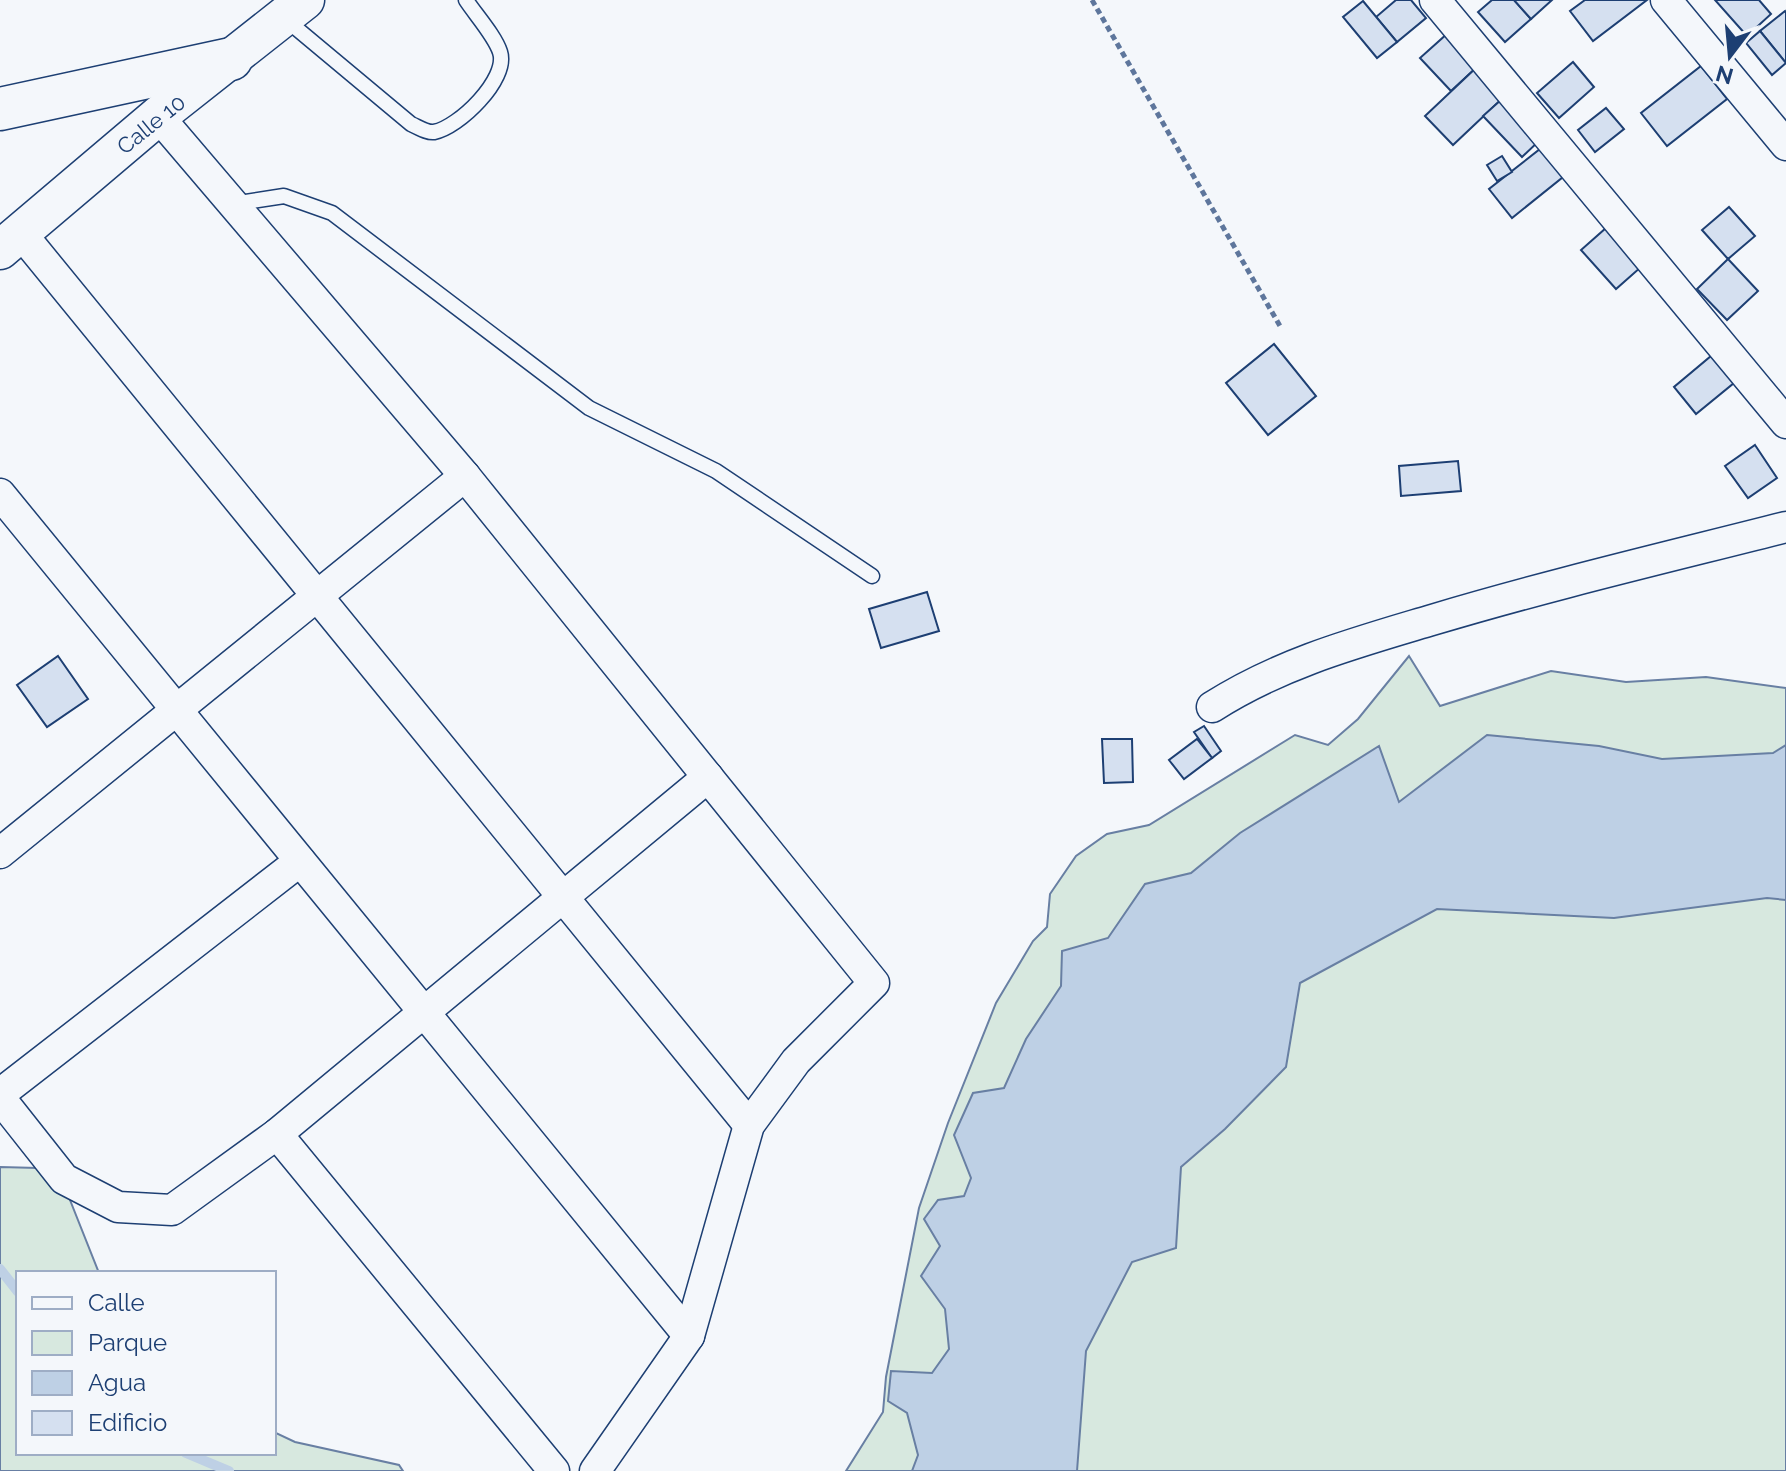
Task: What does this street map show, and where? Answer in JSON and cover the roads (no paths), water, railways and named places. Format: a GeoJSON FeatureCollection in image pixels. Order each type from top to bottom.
{"type":"FeatureCollection","features":[{"type":"Feature","properties":{"kind":"main road"},"geometry":{"type":"LineString","coordinates":[[0,109],[231,59]]}},
{"type":"Feature","properties":{"kind":"street"},"geometry":{"type":"LineString","coordinates":[[1435,0],[1786,423]]}},
{"type":"Feature","properties":{"kind":"street"},"geometry":{"type":"LineString","coordinates":[[1666,0],[1786,145]]}},
{"type":"Feature","properties":{"kind":"street","name":"Calle 10"},"geometry":{"type":"LineString","coordinates":[[10,241],[158,116],[294,9]]}},
{"type":"Feature","properties":{"kind":"street"},"geometry":{"type":"LineString","coordinates":[[158,116],[465,476],[874,983],[796,1061],[749,1125],[689,1336],[595,1471]]}},
{"type":"Feature","properties":{"kind":"street"},"geometry":{"type":"LineString","coordinates":[[10,241],[317,596],[749,1125]]}},
{"type":"Feature","properties":{"kind":"street"},"geometry":{"type":"LineString","coordinates":[[0,853],[465,476]]}},
{"type":"Feature","properties":{"kind":"street"},"geometry":{"type":"LineString","coordinates":[[0,494],[689,1336]]}},
{"type":"Feature","properties":{"kind":"street"},"geometry":{"type":"LineString","coordinates":[[1212,707],[1250,683],[1337,649],[1520,594],[1786,527]]}},
{"type":"Feature","properties":{"kind":"street"},"geometry":{"type":"LineString","coordinates":[[300,861],[0,1096],[64,1179],[118,1207],[172,1210],[277,1134],[708,777]]}},
{"type":"Feature","properties":{"kind":"street"},"geometry":{"type":"LineString","coordinates":[[277,1134],[554,1471]]}},
{"type":"Feature","properties":{"kind":"lane"},"geometry":{"type":"LineString","coordinates":[[294,9],[411,124],[431,133],[449,128],[492,88],[500,72],[501,53],[466,0]]}},
{"type":"Feature","properties":{"kind":"lane"},"geometry":{"type":"LineString","coordinates":[[233,204],[284,196],[332,213],[589,408],[716,471],[872,576]]}},
{"type":"Feature","properties":{"kind":"water"},"geometry":{"type":"Polygon","coordinates":[[[1487,735],[1599,746],[1662,759],[1773,753],[1786,745],[1786,900],[1767,898],[1614,918],[1437,909],[1300,983],[1286,1067],[1225,1129],[1181,1167],[1176,1248],[1132,1262],[1086,1351],[1077,1471],[912,1471],[918,1455],[907,1413],[888,1401],[891,1371],[932,1373],[949,1349],[945,1309],[921,1276],[940,1246],[924,1219],[938,1200],[964,1196],[971,1178],[954,1135],[973,1093],[1004,1088],[1026,1039],[1061,986],[1062,951],[1108,938],[1145,884],[1191,873],[1240,833],[1379,746],[1399,802],[1487,735]]]}},
{"type":"Feature","properties":{"kind":"waterway"},"geometry":{"type":"LineString","coordinates":[[0,1269],[16,1289]]}},
{"type":"Feature","properties":{"kind":"waterway"},"geometry":{"type":"LineString","coordinates":[[191,1455],[229,1471]]}}]}
